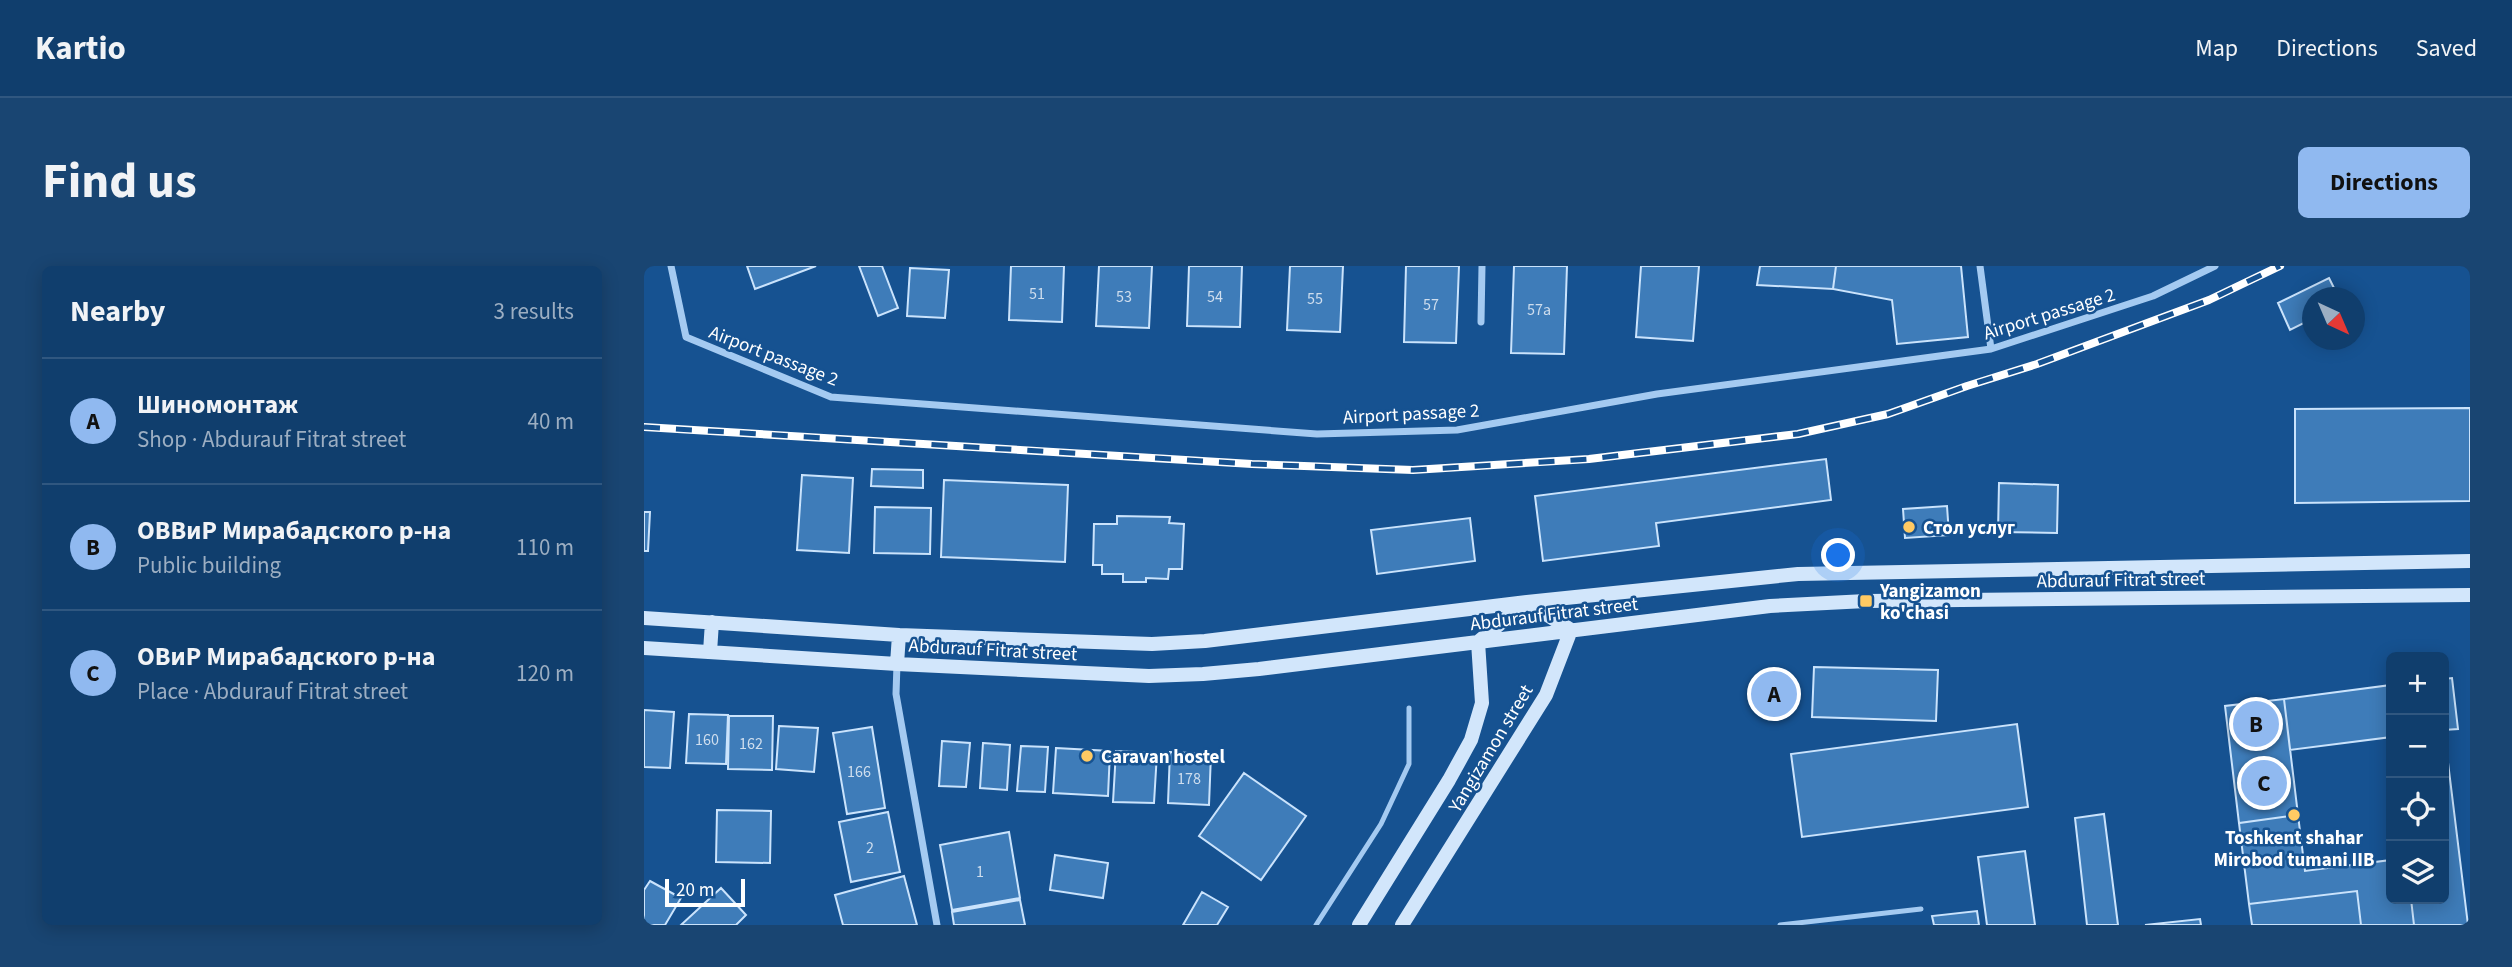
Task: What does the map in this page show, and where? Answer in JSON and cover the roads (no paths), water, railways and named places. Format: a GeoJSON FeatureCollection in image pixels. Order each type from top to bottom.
{"type":"FeatureCollection","features":[{"type":"Feature","properties":{"kind":"main road","name":"Abdurauf Fitrat street"},"geometry":{"type":"LineString","coordinates":[[644,618],[899,635],[1178,642],[1798,574],[2470,561]]}},
{"type":"Feature","properties":{"kind":"main road","name":"Abdurauf Fitrat street"},"geometry":{"type":"LineString","coordinates":[[644,648],[897,664],[1176,676],[1231,672],[1770,606],[1866,601],[2470,595]]}},
{"type":"Feature","properties":{"kind":"main road"},"geometry":{"type":"LineString","coordinates":[[1479,642],[1527,602],[1571,631]]}},
{"type":"Feature","properties":{"kind":"main road"},"geometry":{"type":"LineString","coordinates":[[710,652],[712,622]]}},
{"type":"Feature","properties":{"kind":"main road","name":"Yangizamon street"},"geometry":{"type":"LineString","coordinates":[[1402,925],[1540,707],[1571,631]]}},
{"type":"Feature","properties":{"kind":"main road"},"geometry":{"type":"LineString","coordinates":[[897,664],[899,635]]}},
{"type":"Feature","properties":{"kind":"main road","name":"Yangizamon street"},"geometry":{"type":"LineString","coordinates":[[1359,925],[1450,780],[1471,740],[1482,703],[1479,642]]}},
{"type":"Feature","properties":{"kind":"street","name":"Аirport passage 2"},"geometry":{"type":"LineString","coordinates":[[671,266],[686,337],[831,397],[1317,433],[1457,430],[1657,394],[1991,349],[2153,296],[2215,266]]}},
{"type":"Feature","properties":{"kind":"street"},"geometry":{"type":"LineString","coordinates":[[1481,322],[1482,266]]}},
{"type":"Feature","properties":{"kind":"street"},"geometry":{"type":"LineString","coordinates":[[1980,266],[1991,349]]}},
{"type":"Feature","properties":{"kind":"street"},"geometry":{"type":"LineString","coordinates":[[897,664],[896,694],[937,925]]}},
{"type":"Feature","properties":{"kind":"lane"},"geometry":{"type":"LineString","coordinates":[[1315,925],[1381,824],[1409,764],[1409,708]]}},
{"type":"Feature","properties":{"kind":"lane"},"geometry":{"type":"LineString","coordinates":[[1780,925],[1921,909]]}},
{"type":"Feature","properties":{"kind":"railway"},"geometry":{"type":"LineString","coordinates":[[644,427],[1252,464],[1413,470],[1589,459],[1798,434],[1888,414],[2037,364],[2209,300],[2280,266]]}},
{"type":"Feature","properties":{"kind":"place","name":"Стол услуг"},"geometry":{"type":"Point","coordinates":[1909,527]}},
{"type":"Feature","properties":{"kind":"place","name":"Yangizamon ko'chasi"},"geometry":{"type":"Point","coordinates":[1866,601]}},
{"type":"Feature","properties":{"kind":"place","name":"Шиномонтаж"},"geometry":{"type":"Point","coordinates":[1774,694]}},
{"type":"Feature","properties":{"kind":"place","name":"ОВВиР Мирабадского р-на"},"geometry":{"type":"Point","coordinates":[2256,724]}},
{"type":"Feature","properties":{"kind":"place","name":"Caravan hostel"},"geometry":{"type":"Point","coordinates":[1087,756]}},
{"type":"Feature","properties":{"kind":"place","name":"ОВиР Мирабадского р-на"},"geometry":{"type":"Point","coordinates":[2264,783]}},
{"type":"Feature","properties":{"kind":"place","name":"Toshkent shahar Mirobod tumani IIB"},"geometry":{"type":"Point","coordinates":[2294,815]}}]}
